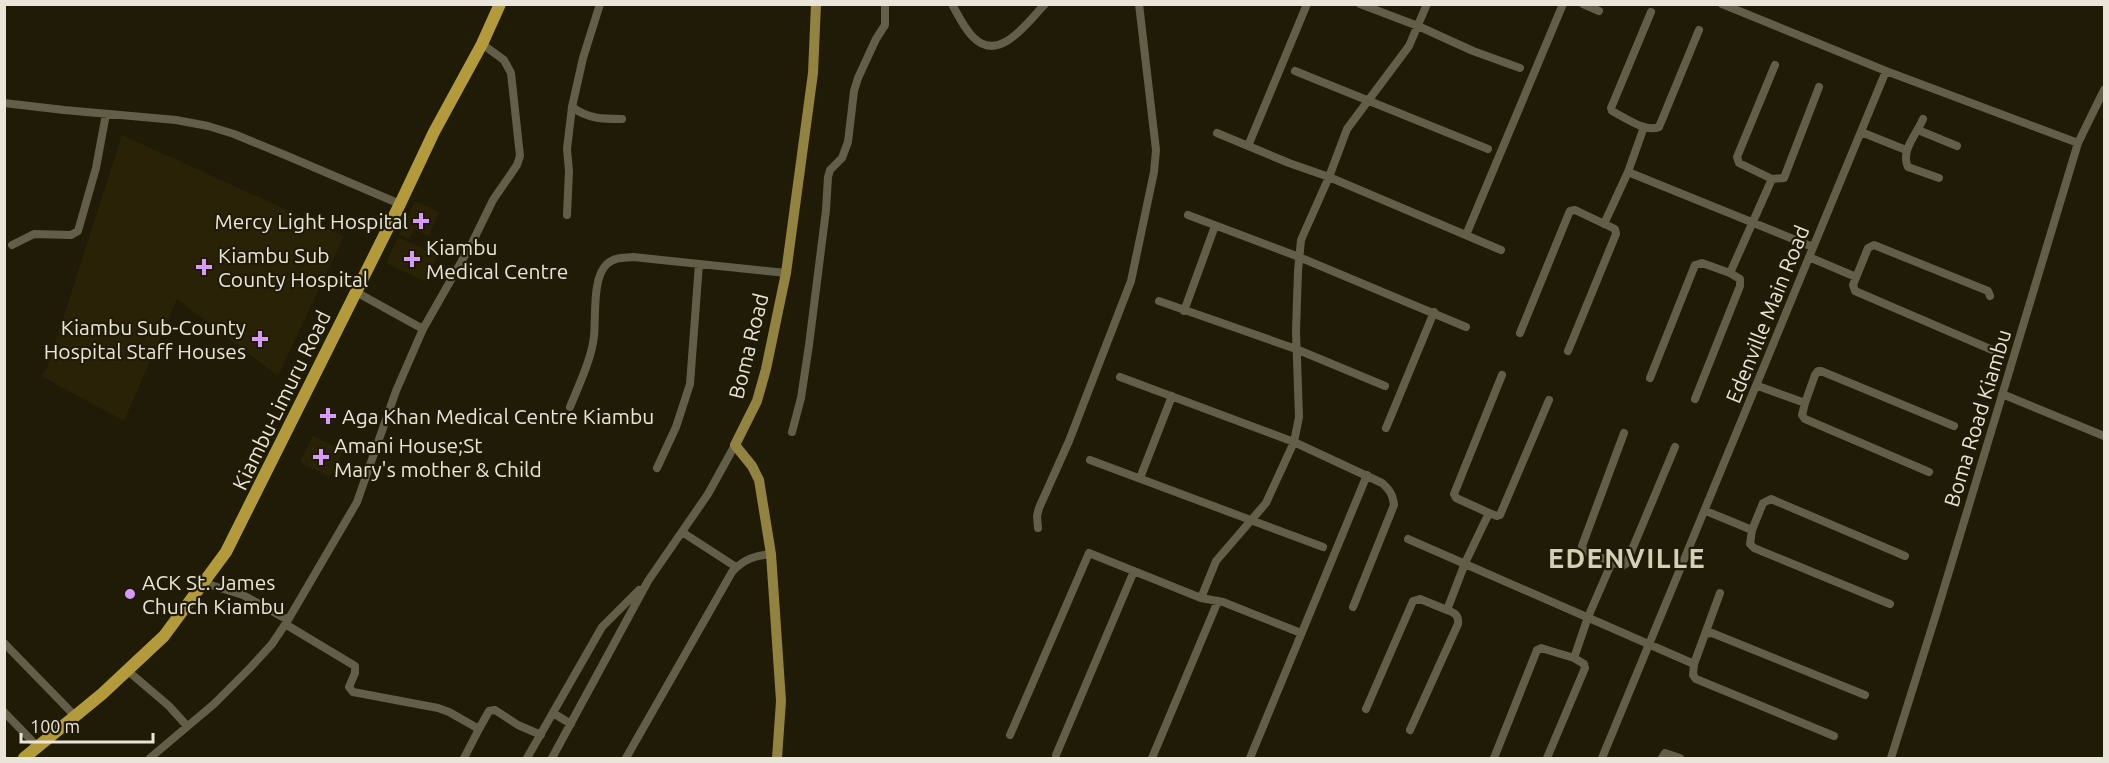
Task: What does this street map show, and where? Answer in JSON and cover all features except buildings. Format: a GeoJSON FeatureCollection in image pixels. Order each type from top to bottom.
{"type":"FeatureCollection","features":[{"type":"Feature","properties":{"kind":"highway","name":"Kiambu-Limuru Road"},"geometry":{"type":"LineString","coordinates":[[24,759],[164,636],[232,542],[434,132],[482,44],[500,4]]}},
{"type":"Feature","properties":{"kind":"main road","name":"Boma Road"},"geometry":{"type":"LineString","coordinates":[[735,445],[757,400],[766,369],[786,273],[813,73],[816,4]]}},
{"type":"Feature","properties":{"kind":"main road"},"geometry":{"type":"LineString","coordinates":[[735,445],[752,466],[759,480],[771,554],[781,701],[777,759]]}},
{"type":"Feature","properties":{"kind":"street"},"geometry":{"type":"LineString","coordinates":[[567,215],[569,171],[567,148],[572,107],[583,58],[600,4]]}},
{"type":"Feature","properties":{"kind":"street"},"geometry":{"type":"LineString","coordinates":[[792,432],[801,398],[809,345],[828,177],[833,167],[842,158],[848,142],[854,91],[876,39],[885,25],[885,4]]}},
{"type":"Feature","properties":{"kind":"street"},"geometry":{"type":"LineString","coordinates":[[952,4],[971,36],[981,44],[991,46],[1001,45],[1014,36],[1046,4]]}},
{"type":"Feature","properties":{"kind":"street"},"geometry":{"type":"LineString","coordinates":[[1038,528],[1039,508],[1069,441],[1131,281],[1154,172],[1156,150],[1139,4]]}},
{"type":"Feature","properties":{"kind":"street"},"geometry":{"type":"LineString","coordinates":[[1248,146],[1307,4]]}},
{"type":"Feature","properties":{"kind":"street"},"geometry":{"type":"LineString","coordinates":[[1360,4],[1520,68]]}},
{"type":"Feature","properties":{"kind":"street"},"geometry":{"type":"LineString","coordinates":[[1201,598],[1216,561],[1266,503],[1294,442],[1299,417],[1296,349],[1301,240],[1347,129],[1408,46],[1427,4]]}},
{"type":"Feature","properties":{"kind":"street"},"geometry":{"type":"LineString","coordinates":[[1466,235],[1563,4]]}},
{"type":"Feature","properties":{"kind":"street"},"geometry":{"type":"LineString","coordinates":[[1583,4],[1599,11]]}},
{"type":"Feature","properties":{"kind":"street"},"geometry":{"type":"LineString","coordinates":[[1722,4],[1886,71],[2078,143]]}},
{"type":"Feature","properties":{"kind":"street"},"geometry":{"type":"LineString","coordinates":[[1651,12],[1611,108],[1612,111],[1644,127],[1656,129],[1659,127],[1699,30]]}},
{"type":"Feature","properties":{"kind":"street"},"geometry":{"type":"LineString","coordinates":[[150,759],[214,704],[250,668],[272,644],[286,622],[357,502],[396,391],[423,329],[472,243],[493,200],[517,165],[520,156],[511,73],[504,60],[482,44]]}},
{"type":"Feature","properties":{"kind":"street"},"geometry":{"type":"LineString","coordinates":[[1775,65],[1736,160],[1739,164],[1772,179],[1780,180],[1786,175],[1819,87]]}},
{"type":"Feature","properties":{"kind":"street"},"geometry":{"type":"LineString","coordinates":[[1295,70],[1488,149]]}},
{"type":"Feature","properties":{"kind":"street","name":"Edenville Main Road"},"geometry":{"type":"LineString","coordinates":[[1602,759],[1706,512],[1886,71]]}},
{"type":"Feature","properties":{"kind":"street","name":"Boma Road Kiambu"},"geometry":{"type":"LineString","coordinates":[[1891,759],[2078,143],[2104,90]]}},
{"type":"Feature","properties":{"kind":"street"},"geometry":{"type":"LineString","coordinates":[[4,103],[176,120],[208,126],[267,148],[400,204]]}},
{"type":"Feature","properties":{"kind":"street"},"geometry":{"type":"LineString","coordinates":[[572,107],[593,118],[622,119]]}},
{"type":"Feature","properties":{"kind":"street"},"geometry":{"type":"LineString","coordinates":[[12,245],[34,234],[70,235],[78,231],[96,168],[106,114]]}},
{"type":"Feature","properties":{"kind":"street"},"geometry":{"type":"LineString","coordinates":[[1923,119],[1906,150],[1905,161],[1908,167],[1939,178]]}},
{"type":"Feature","properties":{"kind":"street"},"geometry":{"type":"LineString","coordinates":[[1604,224],[1628,172],[1644,127]]}},
{"type":"Feature","properties":{"kind":"street"},"geometry":{"type":"LineString","coordinates":[[1918,130],[1957,146]]}},
{"type":"Feature","properties":{"kind":"street"},"geometry":{"type":"LineString","coordinates":[[1861,132],[1906,150]]}},
{"type":"Feature","properties":{"kind":"street"},"geometry":{"type":"LineString","coordinates":[[1217,133],[1501,249]]}},
{"type":"Feature","properties":{"kind":"street"},"geometry":{"type":"LineString","coordinates":[[1628,172],[1813,247]]}},
{"type":"Feature","properties":{"kind":"street"},"geometry":{"type":"LineString","coordinates":[[1730,273],[1772,179]]}},
{"type":"Feature","properties":{"kind":"street"},"geometry":{"type":"LineString","coordinates":[[1521,333],[1570,211],[1575,210],[1615,230],[1616,234],[1568,351]]}},
{"type":"Feature","properties":{"kind":"street"},"geometry":{"type":"LineString","coordinates":[[1188,215],[1299,257],[1466,327]]}},
{"type":"Feature","properties":{"kind":"street"},"geometry":{"type":"LineString","coordinates":[[1184,311],[1215,226]]}},
{"type":"Feature","properties":{"kind":"street"},"geometry":{"type":"LineString","coordinates":[[1990,296],[1988,291],[1874,245],[1868,248],[1853,285],[1855,291],[1998,352]]}},
{"type":"Feature","properties":{"kind":"street"},"geometry":{"type":"LineString","coordinates":[[570,407],[594,339],[597,287],[606,264],[616,258],[633,257],[786,273]]}},
{"type":"Feature","properties":{"kind":"street"},"geometry":{"type":"LineString","coordinates":[[1809,257],[1856,277]]}},
{"type":"Feature","properties":{"kind":"street"},"geometry":{"type":"LineString","coordinates":[[1650,378],[1695,265],[1702,263],[1730,273],[1740,279],[1740,286],[1695,399]]}},
{"type":"Feature","properties":{"kind":"street"},"geometry":{"type":"LineString","coordinates":[[657,468],[676,427],[690,384],[699,264]]}},
{"type":"Feature","properties":{"kind":"street"},"geometry":{"type":"LineString","coordinates":[[356,292],[423,329]]}},
{"type":"Feature","properties":{"kind":"street"},"geometry":{"type":"LineString","coordinates":[[1159,301],[1296,349],[1384,386]]}},
{"type":"Feature","properties":{"kind":"street"},"geometry":{"type":"LineString","coordinates":[[1386,428],[1434,312]]}},
{"type":"Feature","properties":{"kind":"street"},"geometry":{"type":"LineString","coordinates":[[1929,472],[1805,419],[1802,415],[1816,372],[1821,371],[1954,426]]}},
{"type":"Feature","properties":{"kind":"street"},"geometry":{"type":"LineString","coordinates":[[1502,375],[1454,494],[1455,498],[1497,516],[1500,514],[1549,400]]}},
{"type":"Feature","properties":{"kind":"street"},"geometry":{"type":"LineString","coordinates":[[1120,377],[1294,442],[1389,488],[1394,506],[1353,607]]}},
{"type":"Feature","properties":{"kind":"street"},"geometry":{"type":"LineString","coordinates":[[1758,386],[1805,403]]}},
{"type":"Feature","properties":{"kind":"street"},"geometry":{"type":"LineString","coordinates":[[2002,394],[2104,436]]}},
{"type":"Feature","properties":{"kind":"street"},"geometry":{"type":"LineString","coordinates":[[1140,478],[1172,396]]}},
{"type":"Feature","properties":{"kind":"street"},"geometry":{"type":"LineString","coordinates":[[1624,433],[1582,546],[1583,550],[1622,566],[1626,564],[1675,447]]}},
{"type":"Feature","properties":{"kind":"street"},"geometry":{"type":"LineString","coordinates":[[552,759],[648,581],[708,494],[735,445]]}},
{"type":"Feature","properties":{"kind":"street"},"geometry":{"type":"LineString","coordinates":[[1090,460],[1323,547]]}},
{"type":"Feature","properties":{"kind":"street"},"geometry":{"type":"LineString","coordinates":[[1250,759],[1367,476]]}},
{"type":"Feature","properties":{"kind":"street"},"geometry":{"type":"LineString","coordinates":[[1890,604],[1754,548],[1750,544],[1752,530],[1763,503],[1771,499],[1905,555]]}},
{"type":"Feature","properties":{"kind":"street"},"geometry":{"type":"LineString","coordinates":[[1706,512],[1752,530]]}},
{"type":"Feature","properties":{"kind":"street"},"geometry":{"type":"LineString","coordinates":[[1447,610],[1465,563],[1489,513]]}},
{"type":"Feature","properties":{"kind":"street"},"geometry":{"type":"LineString","coordinates":[[682,532],[736,567]]}},
{"type":"Feature","properties":{"kind":"street"},"geometry":{"type":"LineString","coordinates":[[1408,539],[1694,664]]}},
{"type":"Feature","properties":{"kind":"street"},"geometry":{"type":"LineString","coordinates":[[1010,735],[1089,553],[1201,598],[1218,601],[1302,633]]}},
{"type":"Feature","properties":{"kind":"street"},"geometry":{"type":"LineString","coordinates":[[626,759],[736,567],[751,557],[771,554]]}},
{"type":"Feature","properties":{"kind":"street"},"geometry":{"type":"LineString","coordinates":[[1574,658],[1588,617],[1612,562]]}},
{"type":"Feature","properties":{"kind":"street"},"geometry":{"type":"LineString","coordinates":[[1056,755],[1134,571]]}},
{"type":"Feature","properties":{"kind":"street"},"geometry":{"type":"LineString","coordinates":[[528,759],[607,621],[626,605],[648,581]]}},
{"type":"Feature","properties":{"kind":"street"},"geometry":{"type":"LineString","coordinates":[[204,583],[243,595],[355,666],[349,687],[353,692],[438,708],[479,729]]}},
{"type":"Feature","properties":{"kind":"street"},"geometry":{"type":"LineString","coordinates":[[1720,593],[1694,664],[1693,675],[1698,681],[1834,736]]}},
{"type":"Feature","properties":{"kind":"street"},"geometry":{"type":"LineString","coordinates":[[1366,709],[1413,601],[1420,599],[1447,610],[1458,616],[1458,624],[1410,730]]}},
{"type":"Feature","properties":{"kind":"street"},"geometry":{"type":"LineString","coordinates":[[1152,759],[1218,601]]}},
{"type":"Feature","properties":{"kind":"street"},"geometry":{"type":"LineString","coordinates":[[1706,634],[1712,633],[1865,695]]}},
{"type":"Feature","properties":{"kind":"street"},"geometry":{"type":"LineString","coordinates":[[4,643],[75,716]]}},
{"type":"Feature","properties":{"kind":"street"},"geometry":{"type":"LineString","coordinates":[[1494,759],[1537,650],[1541,648],[1574,658],[1584,664],[1585,668],[1547,759]]}},
{"type":"Feature","properties":{"kind":"street"},"geometry":{"type":"LineString","coordinates":[[128,670],[169,706],[187,726]]}},
{"type":"Feature","properties":{"kind":"street"},"geometry":{"type":"LineString","coordinates":[[464,759],[489,711],[495,711],[541,735]]}},
{"type":"Feature","properties":{"kind":"street"},"geometry":{"type":"LineString","coordinates":[[4,712],[38,747]]}},
{"type":"Feature","properties":{"kind":"street"},"geometry":{"type":"LineString","coordinates":[[553,713],[571,724]]}},
{"type":"Feature","properties":{"kind":"street"},"geometry":{"type":"LineString","coordinates":[[1662,759],[1665,753],[1680,759]]}},
{"type":"Feature","properties":{"kind":"shaded area","name":"Kiambu Sub County Hospital"},"geometry":{"type":"Polygon","coordinates":[[[122,135],[344,236],[278,376],[177,299],[124,421],[41,376],[47,368],[122,135]]]}},
{"type":"Feature","properties":{"kind":"shaded area","name":"Mercy Light Hospital"},"geometry":{"type":"Polygon","coordinates":[[[415,201],[439,212],[429,236],[414,229],[409,239],[399,235],[415,201]]]}},
{"type":"Feature","properties":{"kind":"shaded area","name":"Kiambu Medical Centre"},"geometry":{"type":"Polygon","coordinates":[[[398,237],[438,255],[426,282],[386,263],[398,237]]]}},
{"type":"Feature","properties":{"kind":"shaded area","name":"Amani House;St Mary's mother & Child"},"geometry":{"type":"Polygon","coordinates":[[[313,436],[343,451],[330,477],[300,462],[313,436]]]}},
{"type":"Feature","properties":{"kind":"place","name":"Mercy Light Hospital"},"geometry":{"type":"Point","coordinates":[421,221]}},
{"type":"Feature","properties":{"kind":"place","name":"Kiambu Medical Centre"},"geometry":{"type":"Point","coordinates":[412,259]}},
{"type":"Feature","properties":{"kind":"place","name":"Kiambu Sub County Hospital"},"geometry":{"type":"Point","coordinates":[204,267]}},
{"type":"Feature","properties":{"kind":"place","name":"Kiambu Sub-County Hospital Staff Houses"},"geometry":{"type":"Point","coordinates":[260,339]}},
{"type":"Feature","properties":{"kind":"place","name":"Aga Khan Medical Centre Kiambu"},"geometry":{"type":"Point","coordinates":[328,416]}},
{"type":"Feature","properties":{"kind":"place","name":"Amani House;St Mary's mother & Child"},"geometry":{"type":"Point","coordinates":[321,457]}},
{"type":"Feature","properties":{"kind":"place","name":"ACK St. James Church Kiambu"},"geometry":{"type":"Point","coordinates":[130,594]}},
{"type":"Feature","properties":{"kind":"district","name":"EDENVILLE"},"geometry":{"type":"Point","coordinates":[1627,558]}}]}
